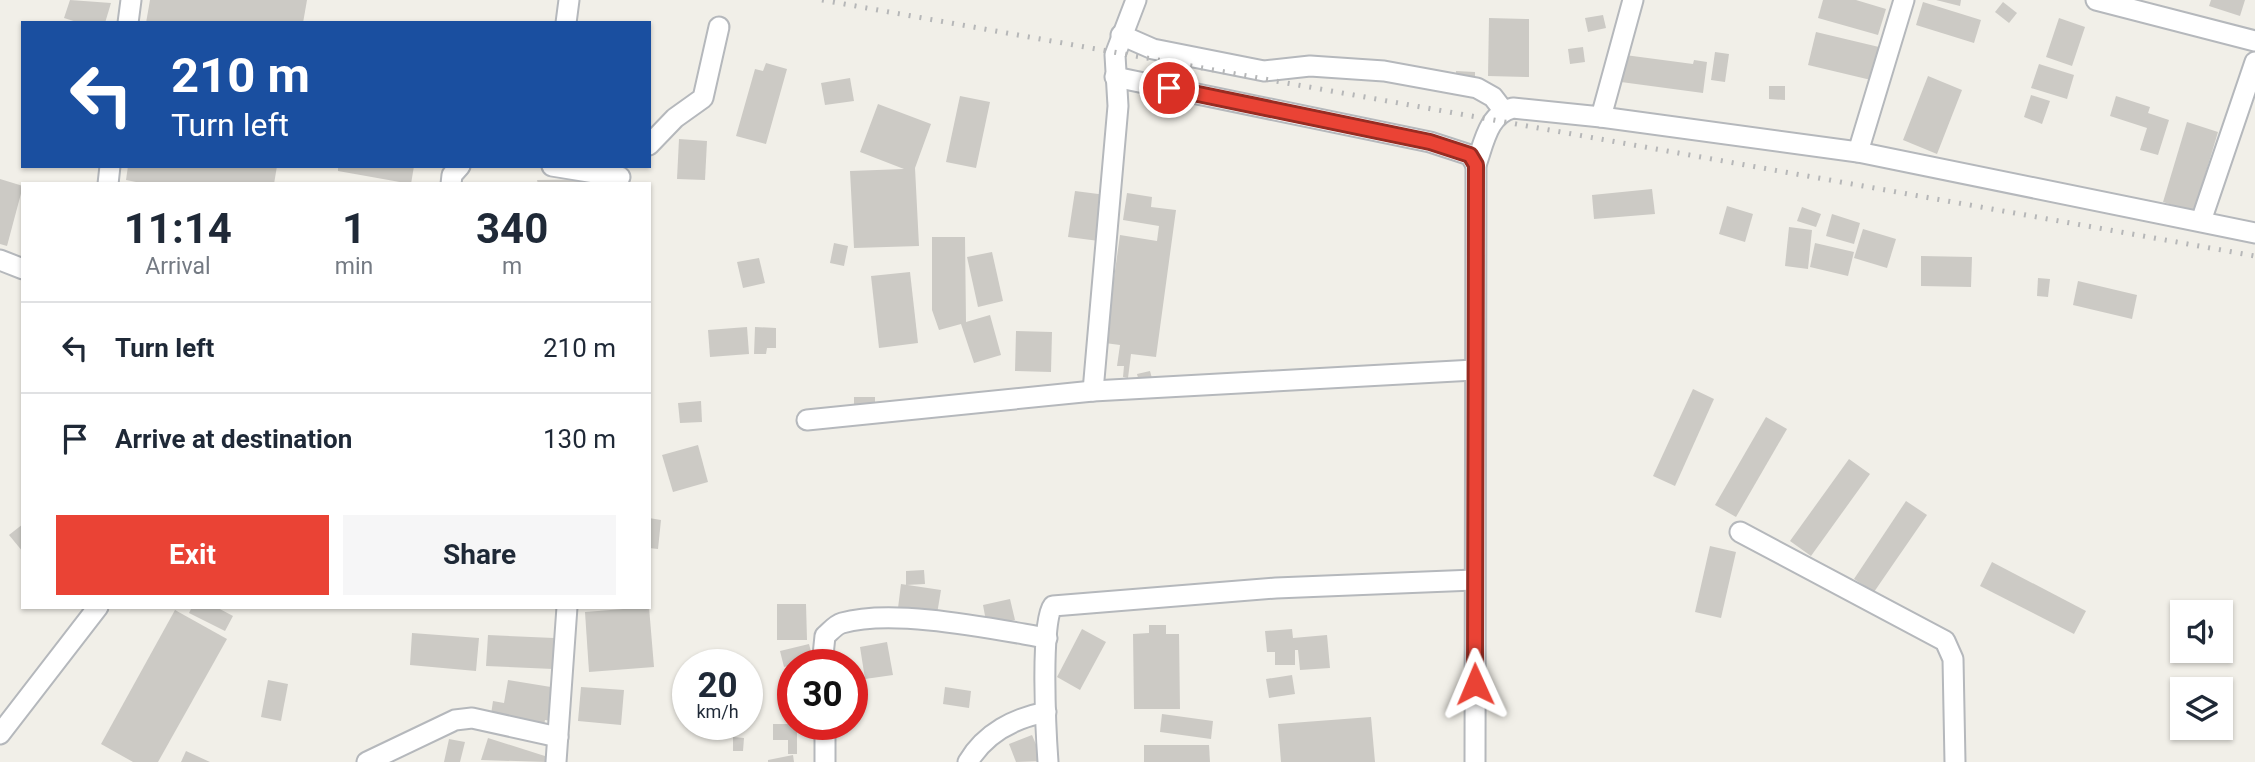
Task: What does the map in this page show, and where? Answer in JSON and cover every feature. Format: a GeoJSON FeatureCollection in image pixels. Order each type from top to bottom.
{"type":"FeatureCollection","features":[{"type":"Feature","properties":{"kind":"street"},"geometry":{"type":"LineString","coordinates":[[128,21],[131,0]]}},
{"type":"Feature","properties":{"kind":"street"},"geometry":{"type":"LineString","coordinates":[[566,21],[569,0]]}},
{"type":"Feature","properties":{"kind":"street"},"geometry":{"type":"LineString","coordinates":[[1093,391],[1118,106],[1115,55],[1136,0]]}},
{"type":"Feature","properties":{"kind":"street"},"geometry":{"type":"LineString","coordinates":[[1601,117],[1633,0]]}},
{"type":"Feature","properties":{"kind":"street"},"geometry":{"type":"LineString","coordinates":[[1858,152],[1904,0]]}},
{"type":"Feature","properties":{"kind":"street"},"geometry":{"type":"LineString","coordinates":[[2096,0],[2255,41]]}},
{"type":"Feature","properties":{"kind":"street"},"geometry":{"type":"LineString","coordinates":[[651,143],[674,118],[703,98],[719,27]]}},
{"type":"Feature","properties":{"kind":"street"},"geometry":{"type":"LineString","coordinates":[[1121,35],[1153,49],[1264,71],[1310,66],[1384,71],[1477,88],[1493,97],[1503,110]]}},
{"type":"Feature","properties":{"kind":"street"},"geometry":{"type":"LineString","coordinates":[[2201,221],[2255,62]]}},
{"type":"Feature","properties":{"kind":"street"},"geometry":{"type":"LineString","coordinates":[[1115,77],[1430,142],[1470,155],[1476,165]]}},
{"type":"Feature","properties":{"kind":"street"},"geometry":{"type":"LineString","coordinates":[[1475,762],[1476,165],[1497,114],[1513,108],[1601,117],[1858,152],[2255,233]]}},
{"type":"Feature","properties":{"kind":"street"},"geometry":{"type":"LineString","coordinates":[[566,168],[623,176]]}},
{"type":"Feature","properties":{"kind":"street"},"geometry":{"type":"LineString","coordinates":[[0,260],[21,268]]}},
{"type":"Feature","properties":{"kind":"street"},"geometry":{"type":"LineString","coordinates":[[807,420],[1093,391],[1474,370]]}},
{"type":"Feature","properties":{"kind":"street"},"geometry":{"type":"LineString","coordinates":[[1740,532],[1945,641],[1953,659],[1955,762]]}},
{"type":"Feature","properties":{"kind":"street"},"geometry":{"type":"LineString","coordinates":[[1048,762],[1047,638],[1048,612],[1053,606],[1276,588],[1474,580]]}},
{"type":"Feature","properties":{"kind":"street"},"geometry":{"type":"LineString","coordinates":[[0,734],[96,609]]}},
{"type":"Feature","properties":{"kind":"street"},"geometry":{"type":"LineString","coordinates":[[556,762],[567,609]]}},
{"type":"Feature","properties":{"kind":"street"},"geometry":{"type":"LineString","coordinates":[[824,649],[825,636],[839,624],[865,619],[929,621],[1047,638]]}},
{"type":"Feature","properties":{"kind":"street"},"geometry":{"type":"LineString","coordinates":[[968,762],[975,749],[995,733],[1021,717],[1046,712]]}},
{"type":"Feature","properties":{"kind":"street"},"geometry":{"type":"LineString","coordinates":[[367,762],[456,720],[472,718],[558,737]]}},
{"type":"Feature","properties":{"kind":"street"},"geometry":{"type":"LineString","coordinates":[[825,740],[825,762]]}},
{"type":"Feature","properties":{"kind":"building"},"geometry":{"type":"Polygon","coordinates":[[[70,0],[111,3],[106,21],[74,21],[64,18],[70,0]]]}},
{"type":"Feature","properties":{"kind":"building"},"geometry":{"type":"Polygon","coordinates":[[[150,0],[307,0],[303,21],[146,21],[150,0]]]}},
{"type":"Feature","properties":{"kind":"building"},"geometry":{"type":"Polygon","coordinates":[[[1823,0],[1856,0],[1886,9],[1878,35],[1818,18],[1823,0]]]}},
{"type":"Feature","properties":{"kind":"building"},"geometry":{"type":"Polygon","coordinates":[[[1936,0],[1961,0],[1960,6],[1936,0]]]}},
{"type":"Feature","properties":{"kind":"building"},"geometry":{"type":"Polygon","coordinates":[[[2211,0],[2245,0],[2240,16],[2209,6],[2211,0]]]}},
{"type":"Feature","properties":{"kind":"building"},"geometry":{"type":"Polygon","coordinates":[[[1923,2],[1981,20],[1974,43],[1916,25],[1923,2]]]}},
{"type":"Feature","properties":{"kind":"building"},"geometry":{"type":"Polygon","coordinates":[[[2003,2],[2017,13],[2009,23],[1995,12],[2003,2]]]}},
{"type":"Feature","properties":{"kind":"building"},"geometry":{"type":"Polygon","coordinates":[[[1603,15],[1606,28],[1588,32],[1585,18],[1603,15]]]}},
{"type":"Feature","properties":{"kind":"building"},"geometry":{"type":"Polygon","coordinates":[[[1489,18],[1529,19],[1529,77],[1488,76],[1489,18]]]}},
{"type":"Feature","properties":{"kind":"building"},"geometry":{"type":"Polygon","coordinates":[[[2059,18],[2085,27],[2072,66],[2046,57],[2059,18]]]}},
{"type":"Feature","properties":{"kind":"building"},"geometry":{"type":"Polygon","coordinates":[[[1816,32],[1879,47],[1871,80],[1808,65],[1816,32]]]}},
{"type":"Feature","properties":{"kind":"building"},"geometry":{"type":"Polygon","coordinates":[[[1583,47],[1585,62],[1570,64],[1568,49],[1583,47]]]}},
{"type":"Feature","properties":{"kind":"building"},"geometry":{"type":"Polygon","coordinates":[[[1715,52],[1729,54],[1725,82],[1711,80],[1715,52]]]}},
{"type":"Feature","properties":{"kind":"building"},"geometry":{"type":"Polygon","coordinates":[[[1625,55],[1693,64],[1694,60],[1707,62],[1703,93],[1621,82],[1625,55]]]}},
{"type":"Feature","properties":{"kind":"building"},"geometry":{"type":"Polygon","coordinates":[[[766,63],[787,69],[766,144],[736,136],[755,69],[763,71],[766,63]]]}},
{"type":"Feature","properties":{"kind":"building"},"geometry":{"type":"Polygon","coordinates":[[[2039,64],[2074,75],[2067,99],[2031,88],[2039,64]]]}},
{"type":"Feature","properties":{"kind":"building"},"geometry":{"type":"Polygon","coordinates":[[[1456,71],[1475,72],[1475,81],[1456,80],[1456,71]]]}},
{"type":"Feature","properties":{"kind":"building"},"geometry":{"type":"Polygon","coordinates":[[[1928,76],[1962,90],[1937,154],[1903,140],[1928,76]]]}},
{"type":"Feature","properties":{"kind":"building"},"geometry":{"type":"Polygon","coordinates":[[[850,78],[854,101],[825,105],[821,83],[850,78]]]}},
{"type":"Feature","properties":{"kind":"building"},"geometry":{"type":"Polygon","coordinates":[[[1769,86],[1785,86],[1785,100],[1769,99],[1769,86]]]}},
{"type":"Feature","properties":{"kind":"building"},"geometry":{"type":"Polygon","coordinates":[[[2031,95],[2050,101],[2042,124],[2024,117],[2031,95]]]}},
{"type":"Feature","properties":{"kind":"building"},"geometry":{"type":"Polygon","coordinates":[[[960,96],[990,102],[976,168],[946,162],[960,96]]]}},
{"type":"Feature","properties":{"kind":"building"},"geometry":{"type":"Polygon","coordinates":[[[2116,96],[2150,107],[2148,113],[2169,120],[2158,155],[2140,150],[2147,128],[2110,116],[2116,96]]]}},
{"type":"Feature","properties":{"kind":"building"},"geometry":{"type":"Polygon","coordinates":[[[878,104],[931,124],[915,168],[919,246],[854,248],[850,171],[904,169],[860,152],[878,104]]]}},
{"type":"Feature","properties":{"kind":"building"},"geometry":{"type":"Polygon","coordinates":[[[2187,122],[2218,132],[2194,212],[2163,202],[2187,122]]]}},
{"type":"Feature","properties":{"kind":"building"},"geometry":{"type":"Polygon","coordinates":[[[679,139],[707,141],[705,180],[677,179],[679,139]]]}},
{"type":"Feature","properties":{"kind":"building"},"geometry":{"type":"Polygon","coordinates":[[[128,168],[277,168],[274,182],[126,180],[128,168]]]}},
{"type":"Feature","properties":{"kind":"building"},"geometry":{"type":"Polygon","coordinates":[[[338,168],[414,168],[411,182],[338,171],[338,168]]]}},
{"type":"Feature","properties":{"kind":"building"},"geometry":{"type":"Polygon","coordinates":[[[0,179],[21,185],[21,194],[7,246],[0,244],[0,179]]]}},
{"type":"Feature","properties":{"kind":"building"},"geometry":{"type":"Polygon","coordinates":[[[606,179],[606,182],[538,182],[606,179]]]}},
{"type":"Feature","properties":{"kind":"building"},"geometry":{"type":"Polygon","coordinates":[[[1652,189],[1655,214],[1594,219],[1592,195],[1652,189]]]}},
{"type":"Feature","properties":{"kind":"building"},"geometry":{"type":"Polygon","coordinates":[[[1075,191],[1106,195],[1099,241],[1068,237],[1075,191]]]}},
{"type":"Feature","properties":{"kind":"building"},"geometry":{"type":"Polygon","coordinates":[[[1127,193],[1152,197],[1151,207],[1176,210],[1156,357],[1131,354],[1128,378],[1123,377],[1124,366],[1117,366],[1120,345],[1105,343],[1120,235],[1157,241],[1159,226],[1123,220],[1127,193]]]}},
{"type":"Feature","properties":{"kind":"building"},"geometry":{"type":"Polygon","coordinates":[[[1727,206],[1753,214],[1745,242],[1719,234],[1727,206]]]}},
{"type":"Feature","properties":{"kind":"building"},"geometry":{"type":"Polygon","coordinates":[[[1802,207],[1821,214],[1816,227],[1797,221],[1802,207]]]}},
{"type":"Feature","properties":{"kind":"building"},"geometry":{"type":"Polygon","coordinates":[[[1832,214],[1860,223],[1854,244],[1826,236],[1832,214]]]}},
{"type":"Feature","properties":{"kind":"building"},"geometry":{"type":"Polygon","coordinates":[[[1789,227],[1812,230],[1808,269],[1785,266],[1789,227]]]}},
{"type":"Feature","properties":{"kind":"building"},"geometry":{"type":"Polygon","coordinates":[[[1863,229],[1896,239],[1887,268],[1854,258],[1863,229]]]}},
{"type":"Feature","properties":{"kind":"building"},"geometry":{"type":"Polygon","coordinates":[[[932,237],[965,237],[966,322],[990,315],[1001,355],[974,363],[961,324],[939,330],[932,310],[932,237]]]}},
{"type":"Feature","properties":{"kind":"building"},"geometry":{"type":"Polygon","coordinates":[[[834,243],[848,246],[844,266],[830,263],[834,243]]]}},
{"type":"Feature","properties":{"kind":"building"},"geometry":{"type":"Polygon","coordinates":[[[1815,243],[1854,252],[1848,276],[1810,267],[1815,243]]]}},
{"type":"Feature","properties":{"kind":"building"},"geometry":{"type":"Polygon","coordinates":[[[992,252],[1003,301],[978,307],[967,257],[992,252]]]}},
{"type":"Feature","properties":{"kind":"building"},"geometry":{"type":"Polygon","coordinates":[[[1921,256],[1972,257],[1971,287],[1921,286],[1921,256]]]}},
{"type":"Feature","properties":{"kind":"building"},"geometry":{"type":"Polygon","coordinates":[[[759,258],[765,283],[743,288],[737,262],[759,258]]]}},
{"type":"Feature","properties":{"kind":"building"},"geometry":{"type":"Polygon","coordinates":[[[910,272],[918,343],[879,348],[871,276],[910,272]]]}},
{"type":"Feature","properties":{"kind":"building"},"geometry":{"type":"Polygon","coordinates":[[[2038,278],[2050,279],[2048,297],[2037,296],[2038,278]]]}},
{"type":"Feature","properties":{"kind":"building"},"geometry":{"type":"Polygon","coordinates":[[[2078,281],[2137,295],[2132,319],[2073,305],[2078,281]]]}},
{"type":"Feature","properties":{"kind":"building"},"geometry":{"type":"Polygon","coordinates":[[[747,327],[749,354],[710,357],[708,330],[747,327]]]}},
{"type":"Feature","properties":{"kind":"building"},"geometry":{"type":"Polygon","coordinates":[[[755,327],[776,328],[776,348],[767,348],[766,354],[754,354],[755,327]]]}},
{"type":"Feature","properties":{"kind":"building"},"geometry":{"type":"Polygon","coordinates":[[[1016,331],[1052,332],[1051,372],[1015,371],[1016,331]]]}},
{"type":"Feature","properties":{"kind":"building"},"geometry":{"type":"Polygon","coordinates":[[[1150,371],[1153,382],[1140,385],[1137,374],[1150,371]]]}},
{"type":"Feature","properties":{"kind":"building"},"geometry":{"type":"Polygon","coordinates":[[[1693,389],[1714,399],[1675,486],[1653,476],[1693,389]]]}},
{"type":"Feature","properties":{"kind":"building"},"geometry":{"type":"Polygon","coordinates":[[[854,397],[875,397],[875,422],[854,422],[854,397]]]}},
{"type":"Feature","properties":{"kind":"building"},"geometry":{"type":"Polygon","coordinates":[[[701,401],[702,422],[680,423],[678,403],[701,401]]]}},
{"type":"Feature","properties":{"kind":"building"},"geometry":{"type":"Polygon","coordinates":[[[1766,417],[1787,429],[1736,517],[1715,505],[1766,417]]]}},
{"type":"Feature","properties":{"kind":"building"},"geometry":{"type":"Polygon","coordinates":[[[698,445],[708,482],[673,492],[662,455],[698,445]]]}},
{"type":"Feature","properties":{"kind":"building"},"geometry":{"type":"Polygon","coordinates":[[[1849,459],[1870,474],[1811,556],[1790,541],[1849,459]]]}},
{"type":"Feature","properties":{"kind":"building"},"geometry":{"type":"Polygon","coordinates":[[[1906,501],[1927,515],[1874,592],[1854,579],[1906,501]]]}},
{"type":"Feature","properties":{"kind":"building"},"geometry":{"type":"Polygon","coordinates":[[[651,518],[661,520],[658,549],[651,548],[651,518]]]}},
{"type":"Feature","properties":{"kind":"building"},"geometry":{"type":"Polygon","coordinates":[[[21,526],[21,550],[9,535],[21,526]]]}},
{"type":"Feature","properties":{"kind":"building"},"geometry":{"type":"Polygon","coordinates":[[[1710,546],[1736,552],[1721,618],[1695,612],[1710,546]]]}},
{"type":"Feature","properties":{"kind":"building"},"geometry":{"type":"Polygon","coordinates":[[[1992,562],[2086,611],[2074,634],[1980,586],[1992,562]]]}},
{"type":"Feature","properties":{"kind":"building"},"geometry":{"type":"Polygon","coordinates":[[[924,570],[925,584],[906,585],[906,571],[924,570]]]}},
{"type":"Feature","properties":{"kind":"building"},"geometry":{"type":"Polygon","coordinates":[[[901,584],[941,590],[937,614],[898,608],[901,584]]]}},
{"type":"Feature","properties":{"kind":"building"},"geometry":{"type":"Polygon","coordinates":[[[1010,599],[1015,620],[987,626],[983,605],[1010,599]]]}},
{"type":"Feature","properties":{"kind":"building"},"geometry":{"type":"Polygon","coordinates":[[[777,604],[806,604],[807,640],[777,640],[777,604]]]}},
{"type":"Feature","properties":{"kind":"building"},"geometry":{"type":"Polygon","coordinates":[[[191,609],[220,609],[233,616],[225,631],[189,613],[191,609]]]}},
{"type":"Feature","properties":{"kind":"building"},"geometry":{"type":"Polygon","coordinates":[[[649,609],[654,667],[589,672],[585,612],[649,609]]]}},
{"type":"Feature","properties":{"kind":"building"},"geometry":{"type":"Polygon","coordinates":[[[175,610],[227,639],[158,762],[133,762],[101,744],[175,610]]]}},
{"type":"Feature","properties":{"kind":"building"},"geometry":{"type":"Polygon","coordinates":[[[1149,625],[1166,625],[1166,634],[1179,634],[1180,709],[1134,709],[1133,634],[1149,633],[1149,625]]]}},
{"type":"Feature","properties":{"kind":"building"},"geometry":{"type":"Polygon","coordinates":[[[1082,629],[1106,642],[1080,690],[1057,677],[1082,629]]]}},
{"type":"Feature","properties":{"kind":"building"},"geometry":{"type":"Polygon","coordinates":[[[1292,629],[1293,638],[1327,635],[1330,668],[1300,670],[1298,650],[1295,650],[1295,665],[1275,665],[1275,652],[1267,652],[1265,631],[1292,629]]]}},
{"type":"Feature","properties":{"kind":"building"},"geometry":{"type":"Polygon","coordinates":[[[412,633],[479,638],[476,671],[410,665],[412,633]]]}},
{"type":"Feature","properties":{"kind":"building"},"geometry":{"type":"Polygon","coordinates":[[[488,635],[554,638],[553,669],[486,666],[488,635]]]}},
{"type":"Feature","properties":{"kind":"building"},"geometry":{"type":"Polygon","coordinates":[[[887,642],[893,675],[868,679],[868,649],[860,647],[887,642]]]}},
{"type":"Feature","properties":{"kind":"building"},"geometry":{"type":"Polygon","coordinates":[[[809,644],[810,649],[788,649],[809,644]]]}},
{"type":"Feature","properties":{"kind":"building"},"geometry":{"type":"Polygon","coordinates":[[[1292,675],[1295,694],[1269,698],[1266,679],[1292,675]]]}},
{"type":"Feature","properties":{"kind":"building"},"geometry":{"type":"Polygon","coordinates":[[[268,680],[288,684],[281,721],[261,717],[268,680]]]}},
{"type":"Feature","properties":{"kind":"building"},"geometry":{"type":"Polygon","coordinates":[[[508,680],[557,688],[552,721],[545,720],[542,740],[490,721],[493,701],[504,703],[508,680]]]}},
{"type":"Feature","properties":{"kind":"building"},"geometry":{"type":"Polygon","coordinates":[[[581,687],[624,690],[621,725],[578,721],[581,687]]]}},
{"type":"Feature","properties":{"kind":"building"},"geometry":{"type":"Polygon","coordinates":[[[945,687],[971,691],[969,708],[943,704],[945,687]]]}},
{"type":"Feature","properties":{"kind":"building"},"geometry":{"type":"Polygon","coordinates":[[[1162,714],[1213,721],[1211,739],[1160,732],[1162,714]]]}},
{"type":"Feature","properties":{"kind":"building"},"geometry":{"type":"Polygon","coordinates":[[[1371,717],[1375,762],[1281,762],[1278,724],[1371,717]]]}},
{"type":"Feature","properties":{"kind":"building"},"geometry":{"type":"Polygon","coordinates":[[[773,724],[777,724],[777,740],[773,740],[773,724]]]}},
{"type":"Feature","properties":{"kind":"building"},"geometry":{"type":"Polygon","coordinates":[[[1032,735],[1043,761],[1016,762],[1009,744],[1032,735]]]}},
{"type":"Feature","properties":{"kind":"building"},"geometry":{"type":"Polygon","coordinates":[[[488,738],[548,757],[547,762],[481,760],[488,738]]]}},
{"type":"Feature","properties":{"kind":"building"},"geometry":{"type":"Polygon","coordinates":[[[449,739],[465,742],[460,762],[444,762],[449,739]]]}},
{"type":"Feature","properties":{"kind":"building"},"geometry":{"type":"Polygon","coordinates":[[[733,740],[744,740],[743,751],[733,751],[733,740]]]}},
{"type":"Feature","properties":{"kind":"building"},"geometry":{"type":"Polygon","coordinates":[[[788,740],[797,740],[797,754],[788,754],[788,740]]]}},
{"type":"Feature","properties":{"kind":"building"},"geometry":{"type":"Polygon","coordinates":[[[1144,745],[1209,745],[1210,762],[1144,762],[1144,745]]]}},
{"type":"Feature","properties":{"kind":"building"},"geometry":{"type":"Polygon","coordinates":[[[186,751],[210,762],[181,762],[186,751]]]}},
{"type":"Feature","properties":{"kind":"building"},"geometry":{"type":"Polygon","coordinates":[[[793,755],[794,762],[768,762],[768,760],[793,755]]]}},
{"type":"Feature","properties":{"kind":"railway"},"geometry":{"type":"LineString","coordinates":[[822,0],[2255,256]]}},
{"type":"Feature","properties":{"kind":"route"},"geometry":{"type":"LineString","coordinates":[[1169,88],[1430,142],[1470,155],[1476,165],[1475,684]]}}]}
